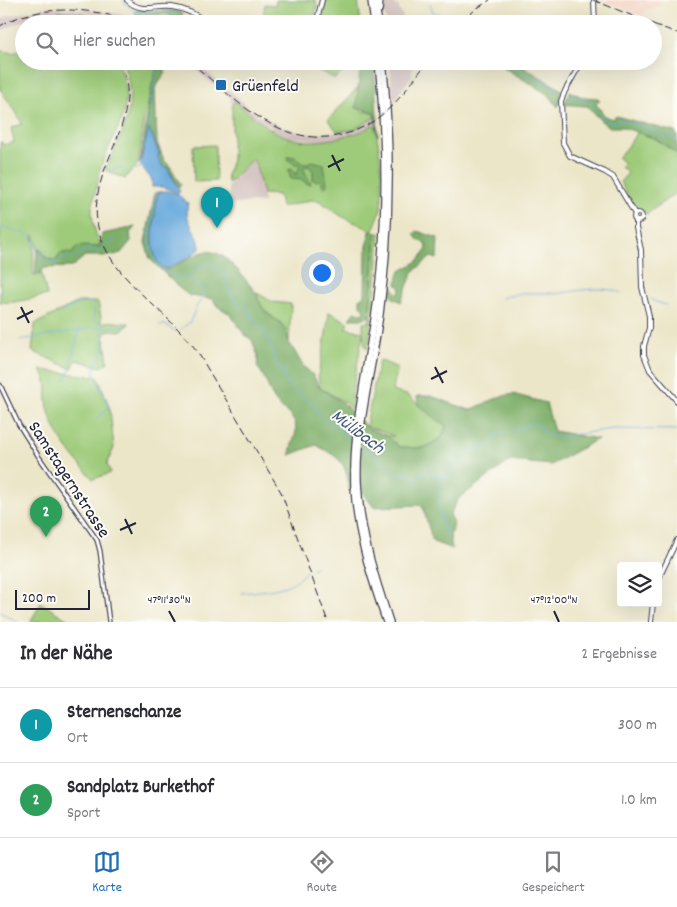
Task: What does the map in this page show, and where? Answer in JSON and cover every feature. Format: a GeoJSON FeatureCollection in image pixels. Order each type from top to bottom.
{"type":"FeatureCollection","features":[{"type":"Feature","properties":{"kind":"highway"},"geometry":{"type":"LineString","coordinates":[[370,0],[375,15]]}},
{"type":"Feature","properties":{"kind":"highway"},"geometry":{"type":"LineString","coordinates":[[375,0],[376,15]]}},
{"type":"Feature","properties":{"kind":"highway"},"geometry":{"type":"LineString","coordinates":[[378,15],[380,0]]}},
{"type":"Feature","properties":{"kind":"highway"},"geometry":{"type":"LineString","coordinates":[[379,70],[384,169],[382,245],[373,333],[360,420],[356,506],[362,543],[386,622]]}},
{"type":"Feature","properties":{"kind":"highway"},"geometry":{"type":"LineString","coordinates":[[360,420],[380,312],[386,243],[388,150],[384,70]]}},
{"type":"Feature","properties":{"kind":"highway"},"geometry":{"type":"LineString","coordinates":[[356,475],[366,539],[390,622]]}},
{"type":"Feature","properties":{"kind":"main road"},"geometry":{"type":"LineString","coordinates":[[127,0],[134,6],[142,9],[170,7],[196,15]]}},
{"type":"Feature","properties":{"kind":"main road"},"geometry":{"type":"LineString","coordinates":[[318,15],[322,0]]}},
{"type":"Feature","properties":{"kind":"main road"},"geometry":{"type":"LineString","coordinates":[[594,0],[595,15]]}},
{"type":"Feature","properties":{"kind":"main road"},"geometry":{"type":"LineString","coordinates":[[577,70],[561,102],[564,147],[570,156],[613,177],[635,214],[641,216],[640,220],[636,221],[636,228],[641,250],[642,287],[649,316],[649,328],[644,346],[644,355],[650,370],[677,401]]}},
{"type":"Feature","properties":{"kind":"main road"},"geometry":{"type":"LineString","coordinates":[[662,572],[677,540]]}},
{"type":"Feature","properties":{"kind":"main road"},"geometry":{"type":"LineString","coordinates":[[651,622],[653,607]]}},
{"type":"Feature","properties":{"kind":"street","name":"Samstagernstrasse"},"geometry":{"type":"LineString","coordinates":[[0,385],[19,425],[29,441],[97,540],[109,622]]}},
{"type":"Feature","properties":{"kind":"shaded area"},"geometry":{"type":"Polygon","coordinates":[[[385,0],[393,0],[395,5],[399,6],[402,15],[385,15],[383,6],[385,0]]]}},
{"type":"Feature","properties":{"kind":"shaded area"},"geometry":{"type":"Polygon","coordinates":[[[601,0],[659,0],[659,6],[644,11],[643,15],[601,0]]]}},
{"type":"Feature","properties":{"kind":"shaded area"},"geometry":{"type":"Polygon","coordinates":[[[49,7],[124,15],[99,15],[59,11],[59,14],[62,15],[15,15],[15,24],[0,32],[0,21],[8,16],[49,7]]]}},
{"type":"Feature","properties":{"kind":"shaded area"},"geometry":{"type":"Polygon","coordinates":[[[197,70],[204,70],[212,76],[259,116],[297,132],[313,134],[353,130],[379,115],[379,120],[361,133],[324,141],[286,137],[252,115],[235,101],[232,105],[230,97],[197,70]]]}},
{"type":"Feature","properties":{"kind":"shaded area"},"geometry":{"type":"Polygon","coordinates":[[[391,70],[412,70],[412,76],[393,101],[391,70]]]}},
{"type":"Feature","properties":{"kind":"shaded area"},"geometry":{"type":"Polygon","coordinates":[[[252,159],[255,161],[264,203],[250,202],[231,205],[228,187],[252,159]]]}},
{"type":"Feature","properties":{"kind":"green space"},"geometry":{"type":"Polygon","coordinates":[[[276,0],[315,0],[317,5],[315,15],[263,15],[265,4],[275,5],[276,0]]]}},
{"type":"Feature","properties":{"kind":"green space"},"geometry":{"type":"Polygon","coordinates":[[[326,0],[358,0],[360,15],[322,15],[326,0]]]}},
{"type":"Feature","properties":{"kind":"green space"},"geometry":{"type":"Polygon","coordinates":[[[137,9],[148,11],[166,10],[177,11],[183,15],[141,15],[134,13],[137,9]]]}},
{"type":"Feature","properties":{"kind":"green space"},"geometry":{"type":"Polygon","coordinates":[[[59,11],[85,15],[63,15],[59,14],[59,11]]]}},
{"type":"Feature","properties":{"kind":"green space"},"geometry":{"type":"Polygon","coordinates":[[[0,50],[15,52],[15,70],[121,70],[126,93],[122,118],[100,170],[92,208],[93,222],[100,245],[56,260],[47,259],[43,251],[37,248],[34,235],[33,276],[42,274],[47,295],[18,301],[0,302],[0,142],[3,145],[14,142],[11,128],[22,124],[0,89],[0,50]]]}},
{"type":"Feature","properties":{"kind":"green space"},"geometry":{"type":"Polygon","coordinates":[[[125,70],[156,70],[144,120],[139,161],[125,179],[105,170],[118,143],[127,117],[129,90],[125,70]]]}},
{"type":"Feature","properties":{"kind":"green space"},"geometry":{"type":"Polygon","coordinates":[[[156,70],[165,70],[166,73],[155,88],[157,142],[164,160],[170,166],[181,185],[179,187],[167,167],[163,167],[158,157],[160,154],[149,128],[140,164],[152,84],[156,70]]]}},
{"type":"Feature","properties":{"kind":"green space"},"geometry":{"type":"Polygon","coordinates":[[[318,70],[344,70],[335,79],[318,70]]]}},
{"type":"Feature","properties":{"kind":"green space"},"geometry":{"type":"Polygon","coordinates":[[[360,70],[374,70],[378,136],[374,112],[356,108],[360,70]]]}},
{"type":"Feature","properties":{"kind":"green space"},"geometry":{"type":"Polygon","coordinates":[[[508,70],[529,70],[562,90],[558,107],[549,95],[508,70]]]}},
{"type":"Feature","properties":{"kind":"green space"},"geometry":{"type":"Polygon","coordinates":[[[358,87],[358,106],[362,112],[371,111],[375,117],[353,130],[337,131],[328,120],[358,87]]]}},
{"type":"Feature","properties":{"kind":"green space"},"geometry":{"type":"Polygon","coordinates":[[[570,91],[582,97],[598,98],[600,100],[596,104],[605,116],[613,119],[616,116],[675,132],[677,135],[677,154],[656,139],[622,127],[610,127],[601,121],[587,106],[564,105],[570,91]]]}},
{"type":"Feature","properties":{"kind":"green space"},"geometry":{"type":"Polygon","coordinates":[[[235,101],[274,131],[300,140],[320,141],[334,139],[362,131],[373,124],[379,145],[382,193],[380,213],[373,231],[341,216],[320,201],[310,200],[281,207],[279,195],[263,194],[255,162],[252,159],[228,184],[227,174],[232,160],[232,105],[235,101]]]}},
{"type":"Feature","properties":{"kind":"green space"},"geometry":{"type":"Polygon","coordinates":[[[638,132],[656,139],[677,154],[677,192],[647,214],[635,208],[620,182],[628,173],[621,167],[624,163],[618,158],[638,132]]]}},
{"type":"Feature","properties":{"kind":"green space"},"geometry":{"type":"Polygon","coordinates":[[[215,145],[216,181],[194,182],[193,146],[215,145]]]}},
{"type":"Feature","properties":{"kind":"green space"},"geometry":{"type":"Polygon","coordinates":[[[288,156],[295,157],[304,164],[312,161],[324,164],[327,185],[324,188],[320,179],[317,181],[313,180],[313,171],[309,166],[304,167],[304,170],[311,184],[306,184],[303,180],[291,179],[288,170],[292,169],[296,175],[300,167],[287,159],[288,156]]]}},
{"type":"Feature","properties":{"kind":"green space"},"geometry":{"type":"Polygon","coordinates":[[[159,192],[153,245],[160,263],[167,270],[203,252],[219,254],[227,259],[257,293],[265,312],[281,323],[286,331],[289,344],[303,366],[313,375],[320,388],[343,403],[369,429],[388,436],[399,447],[424,448],[442,437],[446,426],[418,405],[417,396],[431,396],[470,410],[499,397],[513,394],[546,403],[554,431],[598,439],[551,465],[510,461],[458,499],[450,514],[454,525],[450,535],[452,549],[433,542],[422,505],[374,507],[363,494],[362,485],[352,477],[352,491],[349,491],[344,467],[331,454],[316,445],[290,455],[296,432],[294,421],[275,400],[257,367],[258,356],[252,340],[244,334],[230,314],[217,306],[213,299],[190,296],[179,288],[150,259],[145,242],[155,193],[159,192]]]}},
{"type":"Feature","properties":{"kind":"green space"},"geometry":{"type":"Polygon","coordinates":[[[135,227],[130,233],[131,241],[121,253],[110,256],[85,256],[72,267],[44,268],[35,275],[37,249],[41,251],[46,259],[57,260],[59,254],[68,252],[72,254],[76,247],[100,247],[102,234],[135,227]]]}},
{"type":"Feature","properties":{"kind":"green space"},"geometry":{"type":"Polygon","coordinates":[[[370,231],[376,233],[369,316],[361,319],[349,319],[355,311],[363,314],[364,310],[360,304],[360,298],[365,295],[366,251],[370,231]]]}},
{"type":"Feature","properties":{"kind":"green space"},"geometry":{"type":"Polygon","coordinates":[[[417,231],[438,238],[437,259],[431,257],[413,272],[401,302],[393,298],[386,285],[389,281],[398,295],[401,287],[396,285],[399,272],[418,261],[427,249],[426,244],[418,240],[414,234],[417,231]]]}},
{"type":"Feature","properties":{"kind":"green space"},"geometry":{"type":"Polygon","coordinates":[[[376,233],[380,233],[375,293],[368,348],[365,347],[363,333],[351,399],[357,403],[355,411],[343,401],[320,388],[318,375],[329,312],[348,322],[346,328],[363,332],[363,323],[369,322],[376,233]]]}},
{"type":"Feature","properties":{"kind":"green space"},"geometry":{"type":"Polygon","coordinates":[[[257,293],[273,302],[291,304],[289,344],[286,332],[261,305],[257,293]]]}},
{"type":"Feature","properties":{"kind":"green space"},"geometry":{"type":"Polygon","coordinates":[[[78,302],[98,302],[102,323],[109,321],[129,323],[128,326],[120,331],[109,330],[104,334],[108,362],[101,367],[76,360],[72,369],[32,351],[35,324],[78,302]]]}},
{"type":"Feature","properties":{"kind":"green space"},"geometry":{"type":"Polygon","coordinates":[[[379,360],[398,368],[392,391],[407,395],[446,426],[442,437],[424,448],[399,447],[388,436],[394,436],[366,426],[379,360]]]}},
{"type":"Feature","properties":{"kind":"green space"},"geometry":{"type":"Polygon","coordinates":[[[41,370],[98,377],[110,409],[114,448],[107,464],[111,473],[93,479],[66,446],[51,417],[47,401],[47,385],[41,370]]]}},
{"type":"Feature","properties":{"kind":"green space"},"geometry":{"type":"Polygon","coordinates":[[[41,603],[72,622],[30,622],[41,603]]]}},
{"type":"Feature","properties":{"kind":"water"},"geometry":{"type":"Polygon","coordinates":[[[149,128],[159,154],[158,157],[163,167],[167,167],[180,192],[178,193],[163,187],[152,187],[152,180],[140,164],[149,128]]]}},
{"type":"Feature","properties":{"kind":"water"},"geometry":{"type":"Polygon","coordinates":[[[167,191],[177,194],[188,203],[188,217],[200,249],[188,258],[166,269],[155,257],[153,228],[159,192],[167,191]]]}},
{"type":"Feature","properties":{"kind":"waterway","name":"Mülibach"},"geometry":{"type":"LineString","coordinates":[[123,0],[136,12],[163,11],[174,15]]}},
{"type":"Feature","properties":{"kind":"waterway"},"geometry":{"type":"LineString","coordinates":[[430,5],[433,12],[442,15]]}},
{"type":"Feature","properties":{"kind":"waterway","name":"Mülibach"},"geometry":{"type":"LineString","coordinates":[[149,128],[153,84],[156,70]]}},
{"type":"Feature","properties":{"kind":"waterway"},"geometry":{"type":"LineString","coordinates":[[521,70],[525,75],[545,82],[558,94]]}},
{"type":"Feature","properties":{"kind":"waterway"},"geometry":{"type":"LineString","coordinates":[[568,99],[575,98],[592,102],[600,115],[609,122],[625,120],[628,123],[638,124],[667,138],[670,136],[677,141]]}},
{"type":"Feature","properties":{"kind":"waterway"},"geometry":{"type":"LineString","coordinates":[[110,171],[120,167],[127,172]]}},
{"type":"Feature","properties":{"kind":"waterway"},"geometry":{"type":"LineString","coordinates":[[134,170],[142,167]]}},
{"type":"Feature","properties":{"kind":"waterway","name":"Mülibach"},"geometry":{"type":"LineString","coordinates":[[163,187],[167,191]]}},
{"type":"Feature","properties":{"kind":"waterway","name":"Mülibach"},"geometry":{"type":"LineString","coordinates":[[157,192],[151,224],[150,246],[152,256],[158,265],[166,272],[178,278],[188,275],[207,262],[225,274],[228,279],[227,287],[234,299],[246,307],[255,322],[264,330],[275,358],[275,363],[282,369],[286,383],[313,405],[321,418],[332,423],[352,442]]}},
{"type":"Feature","properties":{"kind":"waterway"},"geometry":{"type":"LineString","coordinates":[[0,227],[31,235],[35,247],[42,258],[57,263],[66,258],[75,258],[86,249],[101,250]]}},
{"type":"Feature","properties":{"kind":"waterway"},"geometry":{"type":"LineString","coordinates":[[107,247],[111,241],[115,240]]}},
{"type":"Feature","properties":{"kind":"waterway"},"geometry":{"type":"LineString","coordinates":[[187,276],[189,280],[199,285],[204,294],[196,308]]}},
{"type":"Feature","properties":{"kind":"waterway"},"geometry":{"type":"LineString","coordinates":[[502,298],[521,293],[555,294],[598,289],[622,293]]}},
{"type":"Feature","properties":{"kind":"waterway"},"geometry":{"type":"LineString","coordinates":[[651,299],[666,305]]}},
{"type":"Feature","properties":{"kind":"waterway"},"geometry":{"type":"LineString","coordinates":[[61,312],[79,304],[94,302],[94,319],[97,322],[101,322],[105,327],[103,333],[104,351],[96,363],[94,374],[109,407],[95,420]]}},
{"type":"Feature","properties":{"kind":"waterway"},"geometry":{"type":"LineString","coordinates":[[181,329],[190,322],[195,310]]}},
{"type":"Feature","properties":{"kind":"waterway"},"geometry":{"type":"LineString","coordinates":[[159,325],[166,325],[176,332]]}},
{"type":"Feature","properties":{"kind":"waterway"},"geometry":{"type":"LineString","coordinates":[[20,340],[94,328],[126,326]]}},
{"type":"Feature","properties":{"kind":"waterway"},"geometry":{"type":"LineString","coordinates":[[64,380],[69,372],[79,331]]}},
{"type":"Feature","properties":{"kind":"waterway","name":"Mülibach"},"geometry":{"type":"LineString","coordinates":[[362,449],[375,454],[386,467],[394,472],[417,478],[426,472],[447,478],[452,474],[452,464],[460,456],[487,448],[498,434],[502,432],[511,433],[529,424],[537,424],[550,436],[559,437],[612,429],[677,430]]}},
{"type":"Feature","properties":{"kind":"waterway"},"geometry":{"type":"LineString","coordinates":[[442,479],[439,490],[441,499],[438,506],[447,537]]}},
{"type":"Feature","properties":{"kind":"waterway"},"geometry":{"type":"LineString","coordinates":[[447,541],[448,545]]}},
{"type":"Feature","properties":{"kind":"waterway"},"geometry":{"type":"LineString","coordinates":[[311,569],[316,567]]}},
{"type":"Feature","properties":{"kind":"waterway"},"geometry":{"type":"LineString","coordinates":[[242,593],[286,586],[300,578],[306,571]]}},
{"type":"Feature","properties":{"kind":"waterway"},"geometry":{"type":"LineString","coordinates":[[0,612],[18,622]]}},
{"type":"Feature","properties":{"kind":"railway"},"geometry":{"type":"LineString","coordinates":[[469,15],[490,0]]}},
{"type":"Feature","properties":{"kind":"railway"},"geometry":{"type":"LineString","coordinates":[[593,0],[630,15]]}},
{"type":"Feature","properties":{"kind":"railway"},"geometry":{"type":"LineString","coordinates":[[29,15],[68,10],[109,15]]}},
{"type":"Feature","properties":{"kind":"railway"},"geometry":{"type":"LineString","coordinates":[[0,26],[15,19]]}},
{"type":"Feature","properties":{"kind":"railway"},"geometry":{"type":"LineString","coordinates":[[662,27],[677,33]]}},
{"type":"Feature","properties":{"kind":"railway"},"geometry":{"type":"LineString","coordinates":[[123,70],[127,85],[126,108],[98,195],[97,218],[103,243],[121,272],[197,351],[281,492],[328,622]]}},
{"type":"Feature","properties":{"kind":"railway"},"geometry":{"type":"LineString","coordinates":[[200,70],[239,103],[274,126],[314,137],[343,135],[362,128],[396,102],[421,70]]}},
{"type":"Feature","properties":{"kind":"place","name":"Grüenfeld"},"geometry":{"type":"Point","coordinates":[221,85]}},
{"type":"Feature","properties":{"kind":"place","name":"Sternenschanze"},"geometry":{"type":"Point","coordinates":[217,228]}},
{"type":"Feature","properties":{"kind":"place","name":"Sandplatz Burkethof"},"geometry":{"type":"Point","coordinates":[46,537]}}]}
